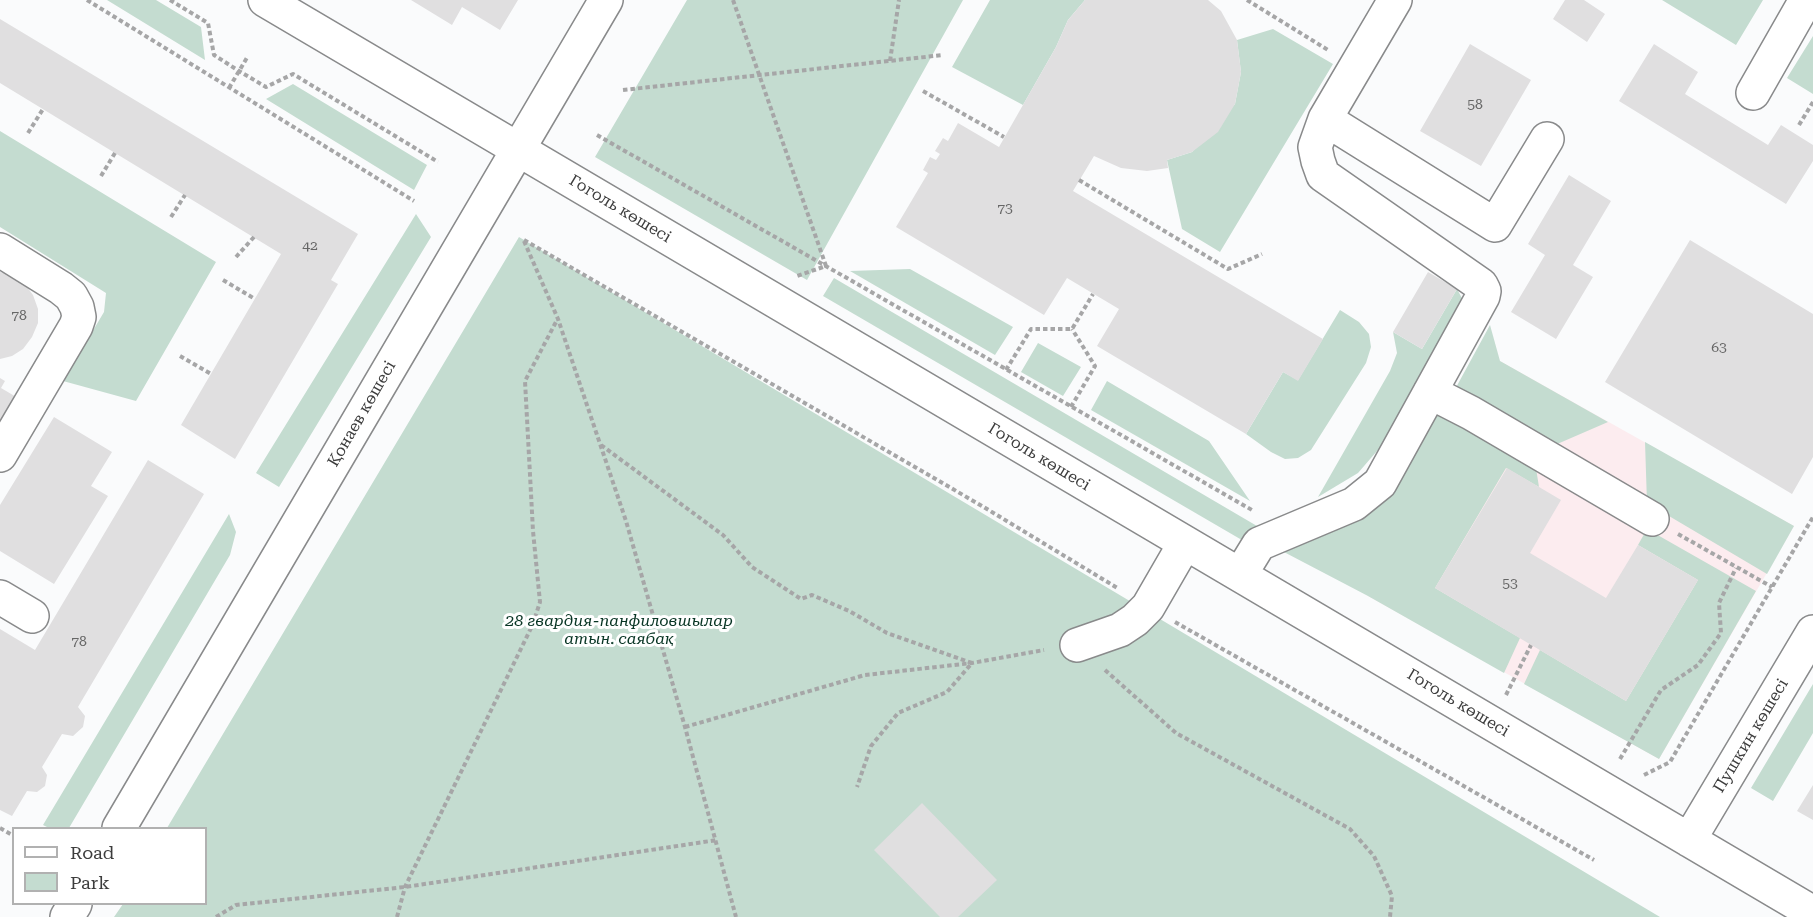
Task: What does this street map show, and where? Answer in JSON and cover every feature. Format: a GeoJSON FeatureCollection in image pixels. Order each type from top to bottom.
{"type":"FeatureCollection","features":[{"type":"Feature","properties":{"kind":"street","name":"Гоголь көшесі"},"geometry":{"type":"LineString","coordinates":[[265,0],[1813,913]]}},
{"type":"Feature","properties":{"kind":"street","name":"Қонаев көшесі"},"geometry":{"type":"LineString","coordinates":[[120,827],[606,0]]}},
{"type":"Feature","properties":{"kind":"street"},"geometry":{"type":"LineString","coordinates":[[1240,575],[1259,544],[1354,504],[1380,483],[1483,296],[1484,291],[1481,285],[1323,175],[1315,147],[1325,119],[1395,0]]}},
{"type":"Feature","properties":{"kind":"street"},"geometry":{"type":"LineString","coordinates":[[1753,93],[1806,0]]}},
{"type":"Feature","properties":{"kind":"street"},"geometry":{"type":"LineString","coordinates":[[1325,119],[1495,225],[1547,139]]}},
{"type":"Feature","properties":{"kind":"street"},"geometry":{"type":"LineString","coordinates":[[0,250],[71,296],[79,317],[76,326],[0,455]]}},
{"type":"Feature","properties":{"kind":"street"},"geometry":{"type":"LineString","coordinates":[[1430,392],[1471,413],[1652,519]]}},
{"type":"Feature","properties":{"kind":"street"},"geometry":{"type":"LineString","coordinates":[[1077,645],[1120,630],[1135,620],[1148,607],[1185,543]]}},
{"type":"Feature","properties":{"kind":"street"},"geometry":{"type":"LineString","coordinates":[[0,597],[32,616]]}},
{"type":"Feature","properties":{"kind":"street","name":"Пушкин көшесі"},"geometry":{"type":"LineString","coordinates":[[1689,840],[1813,632]]}},
{"type":"Feature","properties":{"kind":"path"},"geometry":{"type":"LineString","coordinates":[[87,0],[414,201]]}},
{"type":"Feature","properties":{"kind":"path"},"geometry":{"type":"LineString","coordinates":[[170,0],[208,23],[214,55],[239,71],[266,87],[292,74],[438,162]]}},
{"type":"Feature","properties":{"kind":"path"},"geometry":{"type":"LineString","coordinates":[[733,0],[826,266]]}},
{"type":"Feature","properties":{"kind":"path"},"geometry":{"type":"LineString","coordinates":[[890,61],[900,0]]}},
{"type":"Feature","properties":{"kind":"path"},"geometry":{"type":"LineString","coordinates":[[1247,0],[1355,67]]}},
{"type":"Feature","properties":{"kind":"path"},"geometry":{"type":"LineString","coordinates":[[622,90],[944,55]]}},
{"type":"Feature","properties":{"kind":"path"},"geometry":{"type":"LineString","coordinates":[[229,88],[248,56]]}},
{"type":"Feature","properties":{"kind":"path"},"geometry":{"type":"LineString","coordinates":[[923,91],[1004,137]]}},
{"type":"Feature","properties":{"kind":"path"},"geometry":{"type":"LineString","coordinates":[[1799,125],[1813,102]]}},
{"type":"Feature","properties":{"kind":"path"},"geometry":{"type":"LineString","coordinates":[[28,133],[43,109]]}},
{"type":"Feature","properties":{"kind":"path"},"geometry":{"type":"LineString","coordinates":[[597,135],[1288,531]]}},
{"type":"Feature","properties":{"kind":"path"},"geometry":{"type":"LineString","coordinates":[[101,176],[115,153]]}},
{"type":"Feature","properties":{"kind":"path"},"geometry":{"type":"LineString","coordinates":[[1079,180],[1228,269],[1262,254]]}},
{"type":"Feature","properties":{"kind":"path"},"geometry":{"type":"LineString","coordinates":[[171,218],[184,195]]}},
{"type":"Feature","properties":{"kind":"path"},"geometry":{"type":"LineString","coordinates":[[236,257],[254,237]]}},
{"type":"Feature","properties":{"kind":"path"},"geometry":{"type":"LineString","coordinates":[[736,917],[717,840],[626,521],[558,319],[524,240],[972,500],[1148,607],[1594,860]]}},
{"type":"Feature","properties":{"kind":"path"},"geometry":{"type":"LineString","coordinates":[[795,277],[826,266]]}},
{"type":"Feature","properties":{"kind":"path"},"geometry":{"type":"LineString","coordinates":[[223,280],[255,299]]}},
{"type":"Feature","properties":{"kind":"path"},"geometry":{"type":"LineString","coordinates":[[1072,329],[1093,294]]}},
{"type":"Feature","properties":{"kind":"path"},"geometry":{"type":"LineString","coordinates":[[397,917],[405,887],[533,624],[540,602],[533,531],[525,381],[558,319]]}},
{"type":"Feature","properties":{"kind":"path"},"geometry":{"type":"LineString","coordinates":[[1006,370],[1031,329],[1072,329]]}},
{"type":"Feature","properties":{"kind":"path"},"geometry":{"type":"LineString","coordinates":[[1071,407],[1095,366],[1072,329]]}},
{"type":"Feature","properties":{"kind":"path"},"geometry":{"type":"LineString","coordinates":[[180,356],[211,374]]}},
{"type":"Feature","properties":{"kind":"path"},"geometry":{"type":"LineString","coordinates":[[600,445],[723,535],[752,567],[801,599],[812,596],[849,610],[887,633],[972,663]]}},
{"type":"Feature","properties":{"kind":"path"},"geometry":{"type":"LineString","coordinates":[[1645,774],[1670,762],[1813,517]]}},
{"type":"Feature","properties":{"kind":"path"},"geometry":{"type":"LineString","coordinates":[[1652,519],[1772,587]]}},
{"type":"Feature","properties":{"kind":"path"},"geometry":{"type":"LineString","coordinates":[[1620,759],[1661,690],[1698,665],[1721,633],[1719,603],[1736,568]]}},
{"type":"Feature","properties":{"kind":"path"},"geometry":{"type":"LineString","coordinates":[[685,727],[865,675],[972,663],[1077,645],[1176,733],[1350,829],[1374,856],[1392,896],[1390,917]]}},
{"type":"Feature","properties":{"kind":"path"},"geometry":{"type":"LineString","coordinates":[[1506,695],[1531,645]]}},
{"type":"Feature","properties":{"kind":"path"},"geometry":{"type":"LineString","coordinates":[[857,787],[871,746],[898,713],[948,692],[972,663]]}},
{"type":"Feature","properties":{"kind":"path"},"geometry":{"type":"LineString","coordinates":[[216,917],[236,905],[405,887],[717,840]]}},
{"type":"Feature","properties":{"kind":"shaded area"},"geometry":{"type":"Polygon","coordinates":[[[1500,361],[1794,526],[1659,759],[1368,596],[1500,361]]]}},
{"type":"Feature","properties":{"kind":"green space"},"geometry":{"type":"Polygon","coordinates":[[[107,0],[156,0],[201,27],[205,60],[107,0]]]}},
{"type":"Feature","properties":{"kind":"green space"},"geometry":{"type":"Polygon","coordinates":[[[687,0],[963,0],[807,280],[595,157],[687,0]]]}},
{"type":"Feature","properties":{"kind":"green space"},"geometry":{"type":"Polygon","coordinates":[[[990,0],[1085,0],[1068,20],[1056,47],[1023,105],[952,67],[990,0]]]}},
{"type":"Feature","properties":{"kind":"green space"},"geometry":{"type":"Polygon","coordinates":[[[1662,0],[1763,0],[1736,45],[1662,0]]]}},
{"type":"Feature","properties":{"kind":"green space"},"geometry":{"type":"Polygon","coordinates":[[[1273,29],[1333,64],[1220,252],[1182,229],[1167,160],[1192,152],[1235,104],[1241,72],[1237,40],[1273,29]]]}},
{"type":"Feature","properties":{"kind":"green space"},"geometry":{"type":"Polygon","coordinates":[[[1813,36],[1813,94],[1787,78],[1813,36]]]}},
{"type":"Feature","properties":{"kind":"green space"},"geometry":{"type":"Polygon","coordinates":[[[293,84],[427,165],[414,190],[266,99],[293,84]]]}},
{"type":"Feature","properties":{"kind":"green space"},"geometry":{"type":"Polygon","coordinates":[[[0,131],[216,262],[136,401],[63,381],[104,312],[106,293],[0,227],[0,131]]]}},
{"type":"Feature","properties":{"kind":"green space"},"geometry":{"type":"Polygon","coordinates":[[[416,214],[431,237],[279,487],[256,473],[416,214]]]}},
{"type":"Feature","properties":{"kind":"green space","name":"28 гвардия-панфиловшылар атын. саябақ"},"geometry":{"type":"Polygon","coordinates":[[[519,237],[1660,917],[114,917],[122,905],[207,905],[207,827],[168,827],[519,237]]]}},
{"type":"Feature","properties":{"kind":"green space"},"geometry":{"type":"Polygon","coordinates":[[[910,269],[1013,327],[995,355],[850,271],[910,269]]]}},
{"type":"Feature","properties":{"kind":"green space"},"geometry":{"type":"Polygon","coordinates":[[[834,278],[1257,526],[1247,543],[823,296],[834,278]]]}},
{"type":"Feature","properties":{"kind":"green space"},"geometry":{"type":"Polygon","coordinates":[[[1457,289],[1465,304],[1390,436],[1358,473],[1318,497],[1390,371],[1397,353],[1393,332],[1422,349],[1457,289]]]}},
{"type":"Feature","properties":{"kind":"green space"},"geometry":{"type":"Polygon","coordinates":[[[1340,310],[1359,322],[1369,334],[1371,347],[1366,363],[1311,450],[1298,458],[1285,459],[1246,434],[1283,372],[1298,380],[1340,310]]]}},
{"type":"Feature","properties":{"kind":"green space"},"geometry":{"type":"Polygon","coordinates":[[[1490,325],[1500,361],[1608,422],[1548,448],[1453,393],[1490,325]]]}},
{"type":"Feature","properties":{"kind":"green space"},"geometry":{"type":"Polygon","coordinates":[[[1038,343],[1081,367],[1063,396],[1021,372],[1038,343]]]}},
{"type":"Feature","properties":{"kind":"green space"},"geometry":{"type":"Polygon","coordinates":[[[1107,381],[1209,441],[1250,501],[1091,410],[1107,381]]]}},
{"type":"Feature","properties":{"kind":"green space"},"geometry":{"type":"Polygon","coordinates":[[[1440,407],[1535,462],[1539,487],[1506,468],[1435,588],[1520,638],[1504,673],[1368,596],[1282,551],[1364,518],[1395,490],[1440,407]]]}},
{"type":"Feature","properties":{"kind":"green space"},"geometry":{"type":"Polygon","coordinates":[[[1645,442],[1794,526],[1767,574],[1647,503],[1645,442]]]}},
{"type":"Feature","properties":{"kind":"green space"},"geometry":{"type":"Polygon","coordinates":[[[229,514],[236,532],[230,555],[70,827],[43,825],[229,514]]]}},
{"type":"Feature","properties":{"kind":"green space"},"geometry":{"type":"Polygon","coordinates":[[[1647,529],[1756,591],[1659,759],[1524,684],[1540,650],[1626,701],[1698,580],[1638,545],[1647,529]]]}},
{"type":"Feature","properties":{"kind":"green space"},"geometry":{"type":"Polygon","coordinates":[[[1813,684],[1813,733],[1773,801],[1751,788],[1813,684]]]}},
{"type":"Feature","properties":{"kind":"building"},"geometry":{"type":"Polygon","coordinates":[[[411,0],[518,0],[500,30],[462,7],[452,25],[411,0]]]}},
{"type":"Feature","properties":{"kind":"building"},"geometry":{"type":"Polygon","coordinates":[[[1085,0],[1208,0],[1221,11],[1237,40],[1241,72],[1235,104],[1218,132],[1192,152],[1167,160],[1168,168],[1147,171],[1121,168],[1094,156],[1073,191],[1323,339],[1298,381],[1283,372],[1246,434],[1097,346],[1119,309],[1067,278],[1044,315],[896,227],[928,173],[923,170],[930,157],[936,160],[940,154],[935,151],[943,138],[948,141],[958,123],[999,147],[1056,47],[1068,20],[1085,0]]]}},
{"type":"Feature","properties":{"kind":"building"},"geometry":{"type":"Polygon","coordinates":[[[1565,0],[1584,0],[1605,14],[1587,42],[1553,19],[1565,0]]]}},
{"type":"Feature","properties":{"kind":"building"},"geometry":{"type":"Polygon","coordinates":[[[0,19],[358,234],[331,280],[338,284],[235,459],[181,425],[281,254],[0,83],[0,19]]]}},
{"type":"Feature","properties":{"kind":"building"},"geometry":{"type":"Polygon","coordinates":[[[1470,44],[1531,80],[1481,166],[1420,131],[1470,44]]]}},
{"type":"Feature","properties":{"kind":"building"},"geometry":{"type":"Polygon","coordinates":[[[1654,44],[1698,72],[1685,94],[1768,145],[1781,125],[1813,145],[1813,161],[1786,204],[1619,101],[1654,44]]]}},
{"type":"Feature","properties":{"kind":"building"},"geometry":{"type":"Polygon","coordinates":[[[1569,175],[1611,201],[1573,265],[1593,277],[1556,339],[1511,312],[1545,255],[1528,244],[1569,175]]]}},
{"type":"Feature","properties":{"kind":"building"},"geometry":{"type":"Polygon","coordinates":[[[1690,240],[1813,314],[1813,457],[1792,494],[1605,382],[1690,240]]]}},
{"type":"Feature","properties":{"kind":"building"},"geometry":{"type":"Polygon","coordinates":[[[0,272],[12,275],[24,283],[33,295],[38,309],[38,323],[23,349],[12,356],[0,359],[0,272]]]}},
{"type":"Feature","properties":{"kind":"building"},"geometry":{"type":"Polygon","coordinates":[[[1428,272],[1457,289],[1422,349],[1393,332],[1428,272]]]}},
{"type":"Feature","properties":{"kind":"building"},"geometry":{"type":"Polygon","coordinates":[[[0,378],[5,381],[1,388],[18,398],[0,428],[0,378]]]}},
{"type":"Feature","properties":{"kind":"building"},"geometry":{"type":"Polygon","coordinates":[[[54,417],[112,452],[91,486],[108,496],[54,584],[0,551],[0,505],[54,417]]]}},
{"type":"Feature","properties":{"kind":"building"},"geometry":{"type":"Polygon","coordinates":[[[148,460],[204,494],[78,707],[85,716],[83,727],[73,736],[62,734],[42,767],[47,775],[45,786],[37,792],[27,791],[12,816],[0,810],[0,629],[35,650],[148,460]]]}},
{"type":"Feature","properties":{"kind":"building"},"geometry":{"type":"Polygon","coordinates":[[[1507,468],[1561,500],[1530,553],[1606,598],[1638,545],[1698,580],[1626,701],[1435,588],[1507,468]]]}},
{"type":"Feature","properties":{"kind":"building"},"geometry":{"type":"Polygon","coordinates":[[[1813,785],[1813,820],[1797,811],[1813,785]]]}},
{"type":"Feature","properties":{"kind":"building"},"geometry":{"type":"Polygon","coordinates":[[[922,803],[997,880],[958,917],[940,917],[874,850],[922,803]]]}}]}
